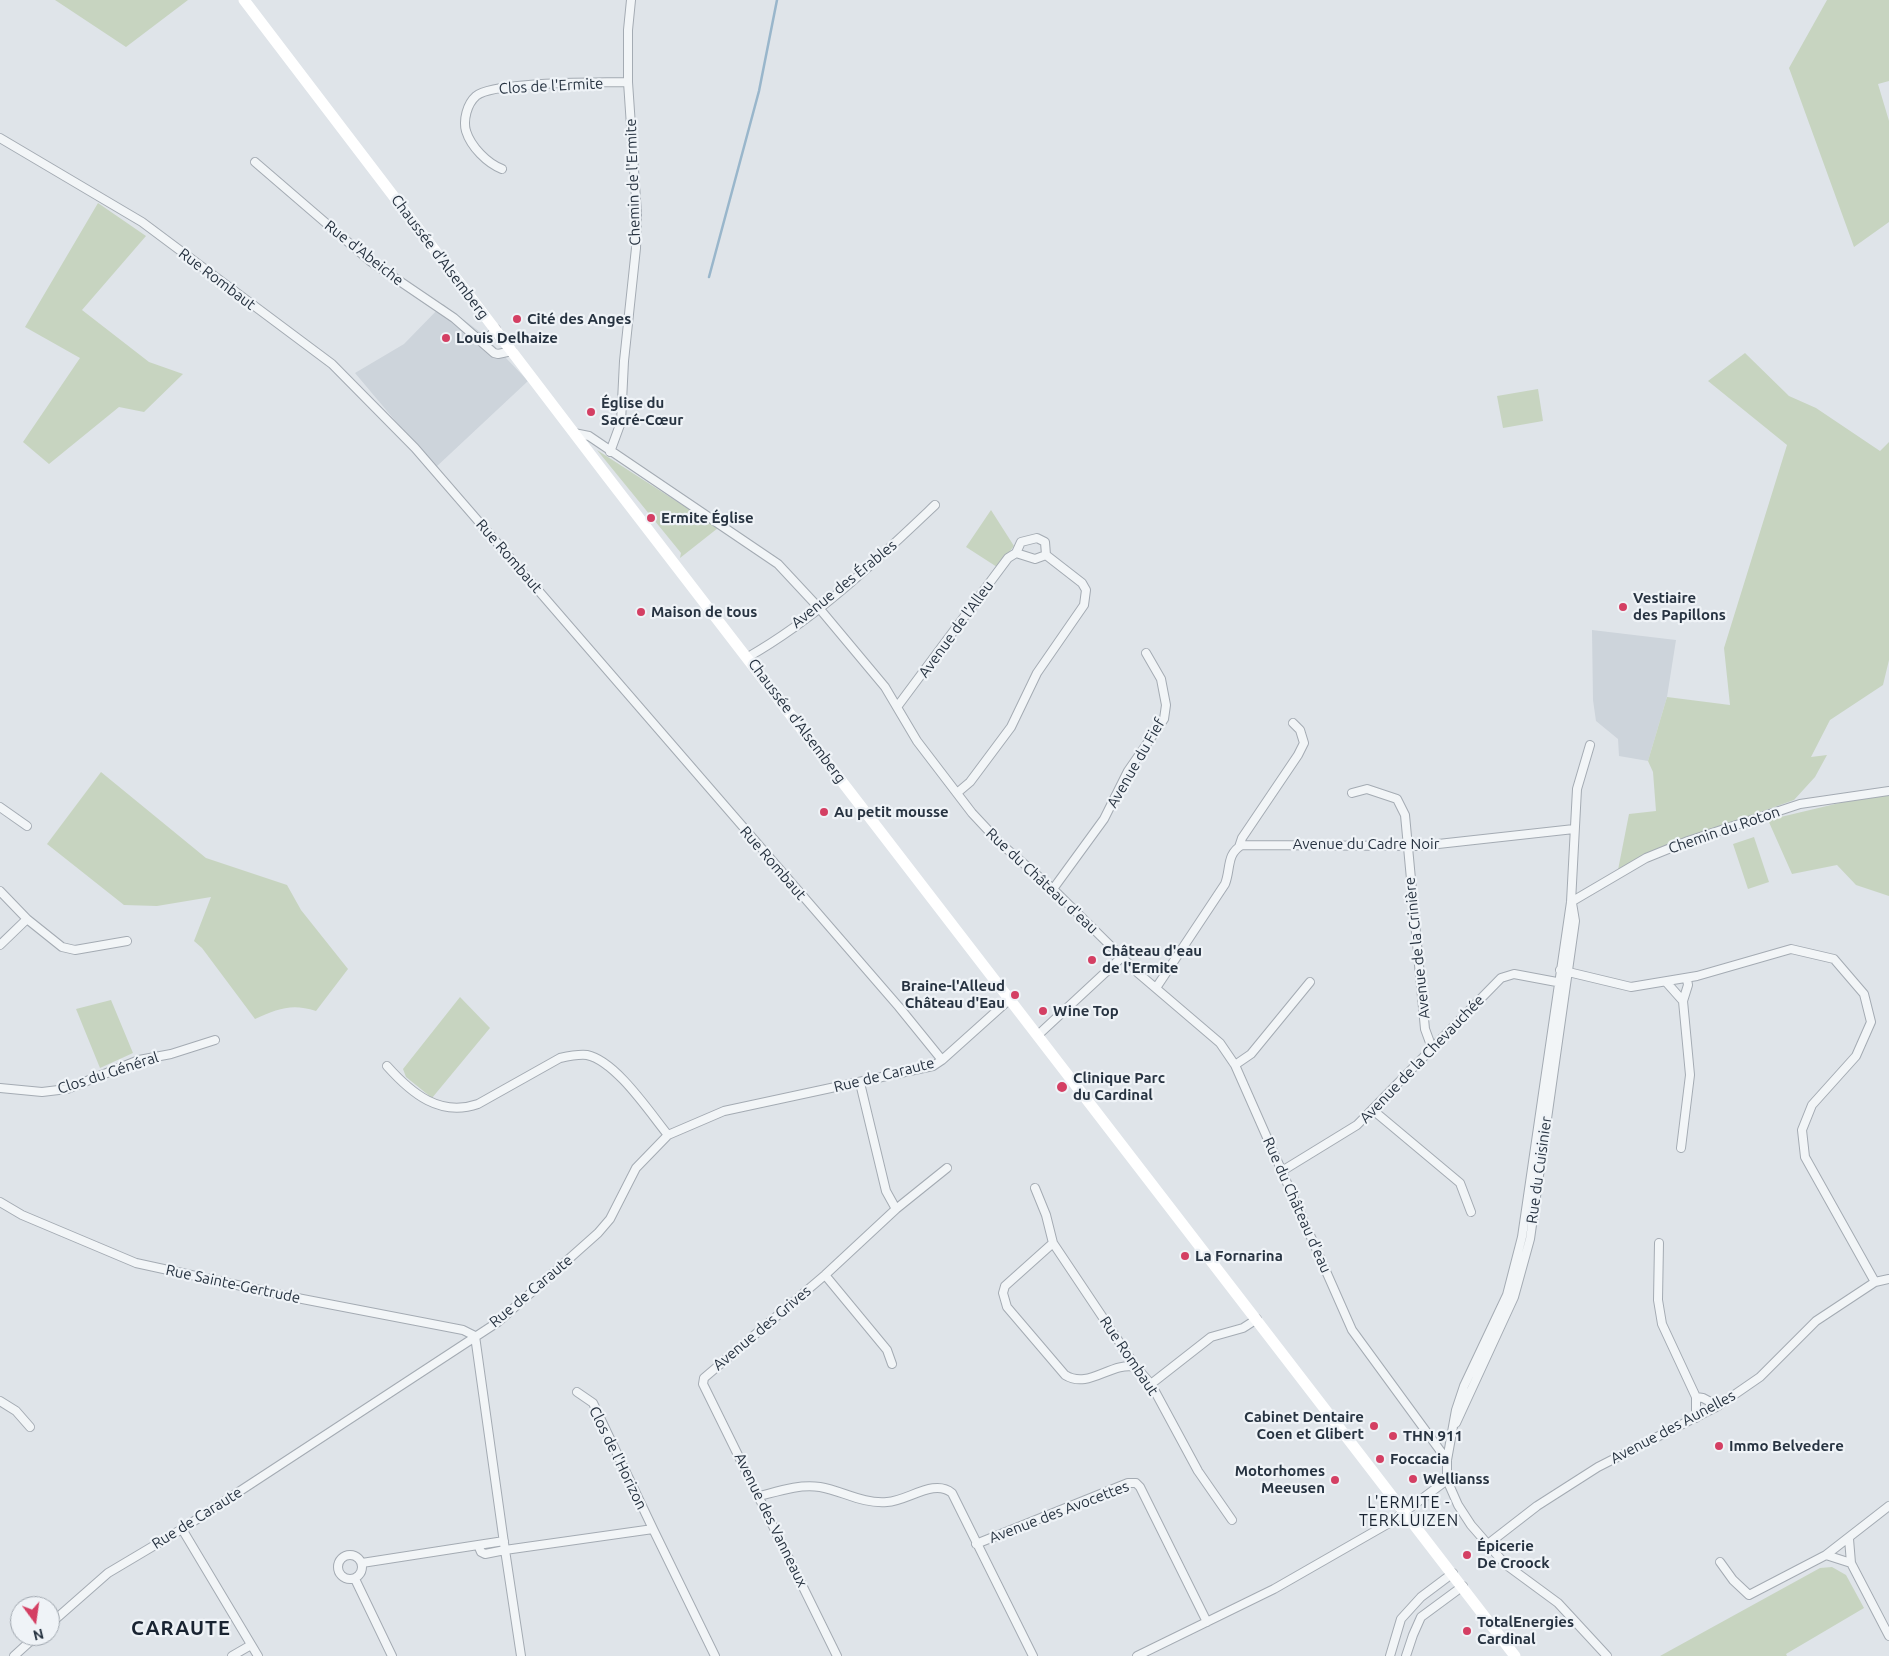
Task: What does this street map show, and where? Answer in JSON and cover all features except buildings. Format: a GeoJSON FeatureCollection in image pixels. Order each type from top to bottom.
{"type":"FeatureCollection","features":[{"type":"Feature","properties":{"kind":"main road","name":"Chaussée d'Alsemberg"},"geometry":{"type":"LineString","coordinates":[[247,1],[574,432],[1515,1656]]}},
{"type":"Feature","properties":{"kind":"street","name":"Chemin de l'Ermite"},"geometry":{"type":"LineString","coordinates":[[610,452],[621,422],[624,361],[636,248],[637,214],[628,82],[628,30],[631,0]]}},
{"type":"Feature","properties":{"kind":"street","name":"Clos de l'Ermite"},"geometry":{"type":"LineString","coordinates":[[502,169],[489,164],[467,133],[466,113],[476,96],[489,90],[519,86],[628,82]]}},
{"type":"Feature","properties":{"kind":"street","name":"Rue Rombaut"},"geometry":{"type":"LineString","coordinates":[[0,138],[37,162],[129,214],[332,364],[414,448],[555,608],[942,1060]]}},
{"type":"Feature","properties":{"kind":"street","name":"Rue d'Abeiche"},"geometry":{"type":"LineString","coordinates":[[256,162],[370,261],[454,318],[476,338],[498,354],[512,351]]}},
{"type":"Feature","properties":{"kind":"street"},"geometry":{"type":"LineString","coordinates":[[476,338],[490,336],[496,329]]}},
{"type":"Feature","properties":{"kind":"street","name":"Rue du Château d'eau"},"geometry":{"type":"LineString","coordinates":[[574,432],[589,436],[778,564],[819,608],[885,688],[917,741],[972,813],[1000,843],[1053,889],[1122,957],[1220,1043],[1235,1066],[1352,1330],[1448,1460]]}},
{"type":"Feature","properties":{"kind":"street","name":"Avenue des Érables"},"geometry":{"type":"LineString","coordinates":[[748,657],[819,608],[890,548],[935,505]]}},
{"type":"Feature","properties":{"kind":"street","name":"Avenue de l'Alleu"},"geometry":{"type":"LineString","coordinates":[[897,708],[1008,558],[1016,553],[1021,542],[1037,538],[1045,542],[1046,555],[1082,583],[1086,590],[1084,605],[1037,673],[1012,727],[970,782],[958,793]]}},
{"type":"Feature","properties":{"kind":"street"},"geometry":{"type":"LineString","coordinates":[[1016,553],[1035,559],[1046,555]]}},
{"type":"Feature","properties":{"kind":"street","name":"Avenue du Fief"},"geometry":{"type":"LineString","coordinates":[[1053,889],[1104,819],[1128,771],[1164,720],[1166,705],[1161,679],[1146,653]]}},
{"type":"Feature","properties":{"kind":"street"},"geometry":{"type":"LineString","coordinates":[[1156,988],[1226,884],[1230,857],[1243,845],[1242,838],[1298,755],[1304,743],[1300,730],[1293,723]]}},
{"type":"Feature","properties":{"kind":"street","name":"Rue du Cuisinier"},"geometry":{"type":"LineString","coordinates":[[1447,1480],[1448,1460],[1455,1425],[1464,1412],[1472,1388],[1503,1327],[1514,1298],[1530,1239],[1564,971],[1571,902],[1577,789],[1590,746]]}},
{"type":"Feature","properties":{"kind":"street","name":"Avenue de la Crinière"},"geometry":{"type":"LineString","coordinates":[[1352,793],[1367,789],[1397,799],[1405,815],[1425,1029],[1432,1048]]}},
{"type":"Feature","properties":{"kind":"street","name":"Chemin du Roton"},"geometry":{"type":"LineString","coordinates":[[1571,902],[1646,858],[1688,841],[1800,804],[1889,791]]}},
{"type":"Feature","properties":{"kind":"street"},"geometry":{"type":"LineString","coordinates":[[0,807],[27,826]]}},
{"type":"Feature","properties":{"kind":"street","name":"Avenue du Cadre Noir"},"geometry":{"type":"LineString","coordinates":[[1243,845],[1407,846],[1574,829]]}},
{"type":"Feature","properties":{"kind":"street"},"geometry":{"type":"LineString","coordinates":[[0,891],[27,919],[62,947],[75,950],[127,941]]}},
{"type":"Feature","properties":{"kind":"street"},"geometry":{"type":"LineString","coordinates":[[0,945],[27,919]]}},
{"type":"Feature","properties":{"kind":"street"},"geometry":{"type":"LineString","coordinates":[[1564,971],[1631,987],[1687,978],[1791,948],[1834,959],[1864,994],[1871,1022],[1856,1056],[1812,1105],[1802,1130],[1805,1157],[1875,1282],[1889,1279]]}},
{"type":"Feature","properties":{"kind":"street"},"geometry":{"type":"LineString","coordinates":[[1038,1035],[1122,957]]}},
{"type":"Feature","properties":{"kind":"street","name":"Avenue de la Chevauchée"},"geometry":{"type":"LineString","coordinates":[[1282,1171],[1357,1126],[1374,1111],[1432,1048],[1501,978],[1514,974],[1562,983]]}},
{"type":"Feature","properties":{"kind":"street"},"geometry":{"type":"LineString","coordinates":[[1681,1148],[1690,1076],[1683,1001],[1688,985],[1687,978]]}},
{"type":"Feature","properties":{"kind":"street"},"geometry":{"type":"LineString","coordinates":[[1235,1066],[1251,1054],[1310,982]]}},
{"type":"Feature","properties":{"kind":"street"},"geometry":{"type":"LineString","coordinates":[[1667,982],[1683,1001]]}},
{"type":"Feature","properties":{"kind":"street","name":"Rue de Caraute"},"geometry":{"type":"LineString","coordinates":[[60,1615],[108,1573],[182,1529],[498,1322],[531,1294],[610,1219],[636,1168],[668,1135],[724,1111],[932,1066],[942,1060],[1010,999]]}},
{"type":"Feature","properties":{"kind":"street","name":"Clos du Général"},"geometry":{"type":"LineString","coordinates":[[0,1088],[42,1092],[67,1089],[140,1060],[171,1054],[215,1040]]}},
{"type":"Feature","properties":{"kind":"street"},"geometry":{"type":"LineString","coordinates":[[387,1066],[422,1097],[450,1110],[465,1109],[478,1104],[560,1058],[574,1055],[588,1056],[614,1071],[668,1135]]}},
{"type":"Feature","properties":{"kind":"street"},"geometry":{"type":"LineString","coordinates":[[860,1082],[886,1191],[896,1209]]}},
{"type":"Feature","properties":{"kind":"street"},"geometry":{"type":"LineString","coordinates":[[1374,1111],[1460,1183],[1471,1212]]}},
{"type":"Feature","properties":{"kind":"street","name":"Avenue des Grives"},"geometry":{"type":"LineString","coordinates":[[704,1384],[704,1378],[707,1373],[825,1275],[896,1209],[947,1168]]}},
{"type":"Feature","properties":{"kind":"street","name":"Rue Rombaut"},"geometry":{"type":"LineString","coordinates":[[1035,1188],[1046,1215],[1053,1243],[1136,1367],[1151,1384],[1198,1471],[1232,1520]]}},
{"type":"Feature","properties":{"kind":"street","name":"Rue Sainte-Gertrude"},"geometry":{"type":"LineString","coordinates":[[0,1202],[22,1215],[136,1263],[292,1297],[464,1330],[475,1336]]}},
{"type":"Feature","properties":{"kind":"street"},"geometry":{"type":"LineString","coordinates":[[1053,1243],[1005,1286],[1002,1293],[1007,1307],[1065,1375],[1071,1378],[1079,1380],[1089,1378],[1127,1364],[1136,1367]]}},
{"type":"Feature","properties":{"kind":"street"},"geometry":{"type":"LineString","coordinates":[[1659,1243],[1658,1300],[1662,1324],[1696,1397],[1696,1418]]}},
{"type":"Feature","properties":{"kind":"street","name":"Avenue des Grives"},"geometry":{"type":"LineString","coordinates":[[825,1275],[887,1350],[892,1364]]}},
{"type":"Feature","properties":{"kind":"street","name":"Avenue des Aunelles"},"geometry":{"type":"LineString","coordinates":[[1488,1544],[1537,1506],[1598,1467],[1718,1406],[1760,1377],[1816,1321],[1875,1282]]}},
{"type":"Feature","properties":{"kind":"street"},"geometry":{"type":"LineString","coordinates":[[1151,1384],[1211,1338],[1243,1328],[1257,1319]]}},
{"type":"Feature","properties":{"kind":"street"},"geometry":{"type":"LineString","coordinates":[[475,1336],[520,1656]]}},
{"type":"Feature","properties":{"kind":"street","name":"Avenue des Vanneaux"},"geometry":{"type":"LineString","coordinates":[[704,1384],[837,1656]]}},
{"type":"Feature","properties":{"kind":"street","name":"Clos de l'Horizon"},"geometry":{"type":"LineString","coordinates":[[577,1392],[593,1403],[715,1656]]}},
{"type":"Feature","properties":{"kind":"street"},"geometry":{"type":"LineString","coordinates":[[1696,1397],[1704,1398],[1718,1406]]}},
{"type":"Feature","properties":{"kind":"street"},"geometry":{"type":"LineString","coordinates":[[0,1401],[16,1411],[30,1427]]}},
{"type":"Feature","properties":{"kind":"street"},"geometry":{"type":"LineString","coordinates":[[1137,1656],[1274,1589],[1405,1513],[1447,1480],[1458,1504],[1471,1524],[1505,1564],[1558,1603],[1607,1656]]}},
{"type":"Feature","properties":{"kind":"street","name":"Avenue des Avocettes"},"geometry":{"type":"LineString","coordinates":[[976,1544],[1128,1483],[1136,1483],[1140,1487],[1207,1622]]}},
{"type":"Feature","properties":{"kind":"street"},"geometry":{"type":"LineString","coordinates":[[760,1496],[786,1489],[821,1487],[856,1499],[886,1502],[897,1501],[936,1487],[942,1487],[952,1493],[1033,1656]]}},
{"type":"Feature","properties":{"kind":"street"},"geometry":{"type":"LineString","coordinates":[[1720,1562],[1733,1580],[1749,1595],[1826,1555],[1889,1506]]}},
{"type":"Feature","properties":{"kind":"street"},"geometry":{"type":"LineString","coordinates":[[182,1529],[258,1656]]}},
{"type":"Feature","properties":{"kind":"street"},"geometry":{"type":"LineString","coordinates":[[478,1544],[481,1552],[485,1554],[653,1529]]}},
{"type":"Feature","properties":{"kind":"street"},"geometry":{"type":"LineString","coordinates":[[1849,1539],[1851,1564],[1889,1636]]}},
{"type":"Feature","properties":{"kind":"street"},"geometry":{"type":"LineString","coordinates":[[362,1563],[504,1540]]}},
{"type":"Feature","properties":{"kind":"street"},"geometry":{"type":"LineString","coordinates":[[348,1555],[359,1558],[362,1563],[360,1575],[355,1579],[349,1580],[339,1574],[339,1562],[348,1555]]}},
{"type":"Feature","properties":{"kind":"street"},"geometry":{"type":"LineString","coordinates":[[1826,1555],[1851,1564]]}},
{"type":"Feature","properties":{"kind":"street"},"geometry":{"type":"LineString","coordinates":[[1390,1656],[1401,1620],[1421,1597],[1453,1573]]}},
{"type":"Feature","properties":{"kind":"street"},"geometry":{"type":"LineString","coordinates":[[355,1579],[392,1656]]}},
{"type":"Feature","properties":{"kind":"street"},"geometry":{"type":"LineString","coordinates":[[1406,1656],[1421,1617],[1463,1586]]}},
{"type":"Feature","properties":{"kind":"street"},"geometry":{"type":"LineString","coordinates":[[232,1656],[251,1645]]}},
{"type":"Feature","properties":{"kind":"street"},"geometry":{"type":"LineString","coordinates":[[14,1656],[25,1646]]}},
{"type":"Feature","properties":{"kind":"shaded area"},"geometry":{"type":"Polygon","coordinates":[[[443,304],[484,335],[528,381],[435,468],[355,373],[404,344],[443,304]]]}},
{"type":"Feature","properties":{"kind":"shaded area"},"geometry":{"type":"Polygon","coordinates":[[[1592,630],[1676,640],[1667,697],[1648,761],[1619,756],[1618,739],[1596,721],[1593,700],[1592,630]]]}},
{"type":"Feature","properties":{"kind":"green space"},"geometry":{"type":"Polygon","coordinates":[[[55,0],[188,0],[126,47],[55,0]]]}},
{"type":"Feature","properties":{"kind":"green space"},"geometry":{"type":"Polygon","coordinates":[[[1827,0],[1889,0],[1889,81],[1878,84],[1889,121],[1889,222],[1854,247],[1789,68],[1827,0]]]}},
{"type":"Feature","properties":{"kind":"green space"},"geometry":{"type":"Polygon","coordinates":[[[98,203],[146,236],[82,310],[149,362],[183,374],[144,412],[119,407],[49,464],[23,442],[80,358],[25,327],[98,203]]]}},
{"type":"Feature","properties":{"kind":"green space"},"geometry":{"type":"Polygon","coordinates":[[[1745,353],[1789,396],[1816,408],[1880,451],[1889,442],[1889,660],[1883,685],[1830,720],[1811,757],[1827,755],[1815,777],[1794,800],[1679,841],[1618,870],[1629,814],[1656,811],[1653,772],[1648,761],[1667,697],[1730,705],[1724,648],[1787,445],[1708,381],[1745,353]]]}},
{"type":"Feature","properties":{"kind":"green space"},"geometry":{"type":"Polygon","coordinates":[[[1538,389],[1543,421],[1503,428],[1497,396],[1538,389]]]}},
{"type":"Feature","properties":{"kind":"green space"},"geometry":{"type":"Polygon","coordinates":[[[597,450],[718,528],[680,558],[681,553],[597,450]]]}},
{"type":"Feature","properties":{"kind":"green space"},"geometry":{"type":"Polygon","coordinates":[[[991,510],[1014,546],[997,567],[966,547],[991,510]]]}},
{"type":"Feature","properties":{"kind":"green space"},"geometry":{"type":"Polygon","coordinates":[[[101,772],[206,858],[287,885],[301,910],[348,969],[316,1011],[292,1007],[271,1012],[255,1019],[202,948],[194,941],[211,897],[157,906],[124,905],[47,844],[101,772]]]}},
{"type":"Feature","properties":{"kind":"green space"},"geometry":{"type":"Polygon","coordinates":[[[1889,795],[1889,896],[1856,885],[1837,865],[1792,874],[1768,820],[1852,800],[1889,795]]]}},
{"type":"Feature","properties":{"kind":"green space"},"geometry":{"type":"Polygon","coordinates":[[[1754,837],[1769,882],[1748,889],[1733,844],[1754,837]]]}},
{"type":"Feature","properties":{"kind":"green space"},"geometry":{"type":"Polygon","coordinates":[[[460,997],[490,1028],[432,1098],[406,1077],[403,1069],[460,997]]]}},
{"type":"Feature","properties":{"kind":"green space"},"geometry":{"type":"Polygon","coordinates":[[[111,1000],[133,1053],[100,1068],[76,1009],[111,1000]]]}},
{"type":"Feature","properties":{"kind":"green space"},"geometry":{"type":"Polygon","coordinates":[[[1832,1567],[1846,1575],[1864,1608],[1786,1654],[1787,1656],[1660,1656],[1820,1568],[1832,1567]]]}},
{"type":"Feature","properties":{"kind":"waterway"},"geometry":{"type":"LineString","coordinates":[[709,277],[759,91],[777,0]]}},
{"type":"Feature","properties":{"kind":"place","name":"Cité des Anges"},"geometry":{"type":"Point","coordinates":[517,319]}},
{"type":"Feature","properties":{"kind":"place","name":"Louis Delhaize"},"geometry":{"type":"Point","coordinates":[446,338]}},
{"type":"Feature","properties":{"kind":"place","name":"Église du Sacré-Cœur"},"geometry":{"type":"Point","coordinates":[591,412]}},
{"type":"Feature","properties":{"kind":"place","name":"Ermite Église"},"geometry":{"type":"Point","coordinates":[651,518]}},
{"type":"Feature","properties":{"kind":"place","name":"Vestiaire des Papillons"},"geometry":{"type":"Point","coordinates":[1623,607]}},
{"type":"Feature","properties":{"kind":"place","name":"Maison de tous"},"geometry":{"type":"Point","coordinates":[641,612]}},
{"type":"Feature","properties":{"kind":"place","name":"Au petit mousse"},"geometry":{"type":"Point","coordinates":[824,812]}},
{"type":"Feature","properties":{"kind":"place","name":"Château d'eau de l'Ermite"},"geometry":{"type":"Point","coordinates":[1092,960]}},
{"type":"Feature","properties":{"kind":"place","name":"Braine-l'Alleud Château d'Eau"},"geometry":{"type":"Point","coordinates":[1015,995]}},
{"type":"Feature","properties":{"kind":"place","name":"Wine Top"},"geometry":{"type":"Point","coordinates":[1043,1011]}},
{"type":"Feature","properties":{"kind":"place","name":"Clinique Parc du Cardinal"},"geometry":{"type":"Point","coordinates":[1062,1087]}},
{"type":"Feature","properties":{"kind":"place","name":"La Fornarina"},"geometry":{"type":"Point","coordinates":[1185,1256]}},
{"type":"Feature","properties":{"kind":"place","name":"Cabinet Dentaire Coen et Glibert"},"geometry":{"type":"Point","coordinates":[1374,1426]}},
{"type":"Feature","properties":{"kind":"place","name":"THN 911"},"geometry":{"type":"Point","coordinates":[1393,1436]}},
{"type":"Feature","properties":{"kind":"place","name":"Immo Belvedere"},"geometry":{"type":"Point","coordinates":[1719,1446]}},
{"type":"Feature","properties":{"kind":"place","name":"Foccacia"},"geometry":{"type":"Point","coordinates":[1380,1459]}},
{"type":"Feature","properties":{"kind":"place","name":"Wellianss"},"geometry":{"type":"Point","coordinates":[1413,1479]}},
{"type":"Feature","properties":{"kind":"place","name":"Motorhomes Meeusen"},"geometry":{"type":"Point","coordinates":[1335,1480]}},
{"type":"Feature","properties":{"kind":"place","name":"Épicerie De Croock"},"geometry":{"type":"Point","coordinates":[1467,1555]}},
{"type":"Feature","properties":{"kind":"place","name":"TotalEnergies Cardinal"},"geometry":{"type":"Point","coordinates":[1467,1631]}},
{"type":"Feature","properties":{"kind":"district","name":"L'ERMITE - TERKLUIZEN"},"geometry":{"type":"Point","coordinates":[1409,1512]}},
{"type":"Feature","properties":{"kind":"district","name":"CARAUTE"},"geometry":{"type":"Point","coordinates":[181,1628]}}]}
